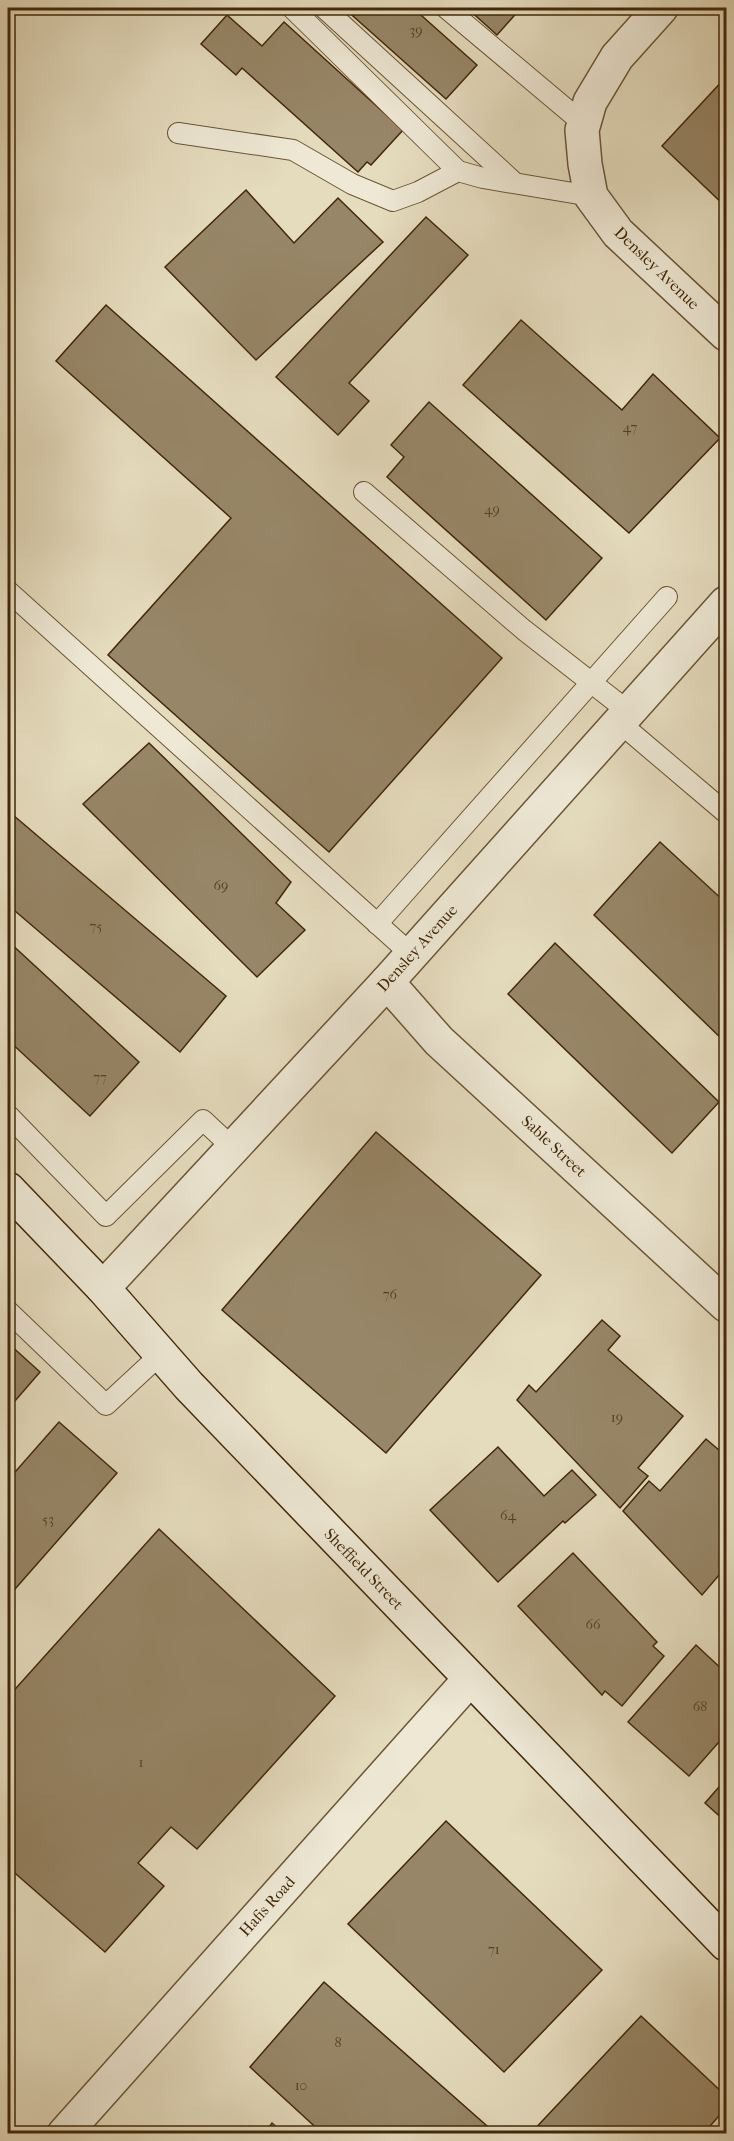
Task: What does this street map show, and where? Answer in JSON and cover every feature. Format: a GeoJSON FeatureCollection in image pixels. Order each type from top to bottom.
{"type":"FeatureCollection","features":[{"type":"Feature","properties":{"kind":"street","name":"Densley Avenue"},"geometry":{"type":"LineString","coordinates":[[661,8],[617,57],[590,102],[582,130],[591,196],[618,233],[726,334]]}},
{"type":"Feature","properties":{"kind":"street","name":"Densley Avenue"},"geometry":{"type":"LineString","coordinates":[[103,1288],[412,955],[726,603]]}},
{"type":"Feature","properties":{"kind":"street","name":"Sable Street"},"geometry":{"type":"LineString","coordinates":[[387,982],[439,1041],[726,1305]]}},
{"type":"Feature","properties":{"kind":"street","name":"Sheffield Street"},"geometry":{"type":"LineString","coordinates":[[8,1189],[103,1288],[189,1386],[726,1944]]}},
{"type":"Feature","properties":{"kind":"street","name":"Hafis Road"},"geometry":{"type":"LineString","coordinates":[[64,2133],[470,1679]]}},
{"type":"Feature","properties":{"kind":"lane"},"geometry":{"type":"LineString","coordinates":[[292,8],[458,171],[483,178],[591,196]]}},
{"type":"Feature","properties":{"kind":"lane"},"geometry":{"type":"LineString","coordinates":[[324,8],[515,183]]}},
{"type":"Feature","properties":{"kind":"lane"},"geometry":{"type":"LineString","coordinates":[[446,8],[584,124]]}},
{"type":"Feature","properties":{"kind":"lane"},"geometry":{"type":"LineString","coordinates":[[178,134],[292,150],[352,184],[393,201],[418,192],[458,171]]}},
{"type":"Feature","properties":{"kind":"lane"},"geometry":{"type":"LineString","coordinates":[[364,492],[524,630],[591,683],[624,718],[726,813]]}},
{"type":"Feature","properties":{"kind":"lane"},"geometry":{"type":"LineString","coordinates":[[8,591],[412,955]]}},
{"type":"Feature","properties":{"kind":"lane"},"geometry":{"type":"LineString","coordinates":[[377,924],[668,597]]}},
{"type":"Feature","properties":{"kind":"lane"},"geometry":{"type":"LineString","coordinates":[[8,1115],[105,1215],[203,1120],[233,1148]]}},
{"type":"Feature","properties":{"kind":"lane"},"geometry":{"type":"LineString","coordinates":[[8,1311],[106,1405],[161,1354]]}},
{"type":"Feature","properties":{"kind":"building"},"geometry":{"type":"Polygon","coordinates":[[[344,8],[413,8],[477,65],[446,99],[344,8]]]}},
{"type":"Feature","properties":{"kind":"building"},"geometry":{"type":"Polygon","coordinates":[[[467,8],[521,8],[497,35],[467,8]]]}},
{"type":"Feature","properties":{"kind":"building"},"geometry":{"type":"Polygon","coordinates":[[[227,15],[262,46],[284,22],[403,130],[371,165],[367,162],[358,172],[242,68],[236,75],[201,44],[227,15]]]}},
{"type":"Feature","properties":{"kind":"building"},"geometry":{"type":"Polygon","coordinates":[[[726,77],[726,207],[662,146],[726,77]]]}},
{"type":"Feature","properties":{"kind":"building"},"geometry":{"type":"Polygon","coordinates":[[[246,190],[294,243],[338,198],[383,242],[256,360],[165,267],[246,190]]]}},
{"type":"Feature","properties":{"kind":"building"},"geometry":{"type":"Polygon","coordinates":[[[426,217],[468,255],[349,383],[369,401],[338,435],[276,377],[426,217]]]}},
{"type":"Feature","properties":{"kind":"building"},"geometry":{"type":"Polygon","coordinates":[[[106,305],[502,658],[329,852],[108,655],[231,518],[56,361],[106,305]]]}},
{"type":"Feature","properties":{"kind":"building"},"geometry":{"type":"Polygon","coordinates":[[[521,320],[622,410],[653,374],[720,438],[629,533],[463,385],[521,320]]]}},
{"type":"Feature","properties":{"kind":"building"},"geometry":{"type":"Polygon","coordinates":[[[429,402],[602,558],[546,620],[387,477],[404,457],[391,445],[429,402]]]}},
{"type":"Feature","properties":{"kind":"building"},"geometry":{"type":"Polygon","coordinates":[[[149,743],[291,882],[276,903],[305,930],[257,977],[83,804],[149,743]]]}},
{"type":"Feature","properties":{"kind":"building"},"geometry":{"type":"Polygon","coordinates":[[[13,815],[226,996],[180,1052],[8,905],[8,823],[13,815]]]}},
{"type":"Feature","properties":{"kind":"building"},"geometry":{"type":"Polygon","coordinates":[[[660,842],[726,903],[726,1043],[594,915],[660,842]]]}},
{"type":"Feature","properties":{"kind":"building"},"geometry":{"type":"Polygon","coordinates":[[[8,941],[139,1062],[90,1116],[8,1040],[8,941]]]}},
{"type":"Feature","properties":{"kind":"building"},"geometry":{"type":"Polygon","coordinates":[[[555,943],[719,1102],[672,1153],[508,994],[555,943]]]}},
{"type":"Feature","properties":{"kind":"building"},"geometry":{"type":"Polygon","coordinates":[[[376,1132],[541,1275],[386,1453],[222,1310],[376,1132]]]}},
{"type":"Feature","properties":{"kind":"building"},"geometry":{"type":"Polygon","coordinates":[[[602,1320],[620,1336],[608,1350],[683,1416],[638,1468],[648,1476],[620,1508],[517,1400],[529,1385],[536,1392],[602,1320]]]}},
{"type":"Feature","properties":{"kind":"building"},"geometry":{"type":"Polygon","coordinates":[[[8,1343],[40,1372],[8,1409],[8,1343]]]}},
{"type":"Feature","properties":{"kind":"building"},"geometry":{"type":"Polygon","coordinates":[[[59,1422],[117,1473],[8,1597],[8,1480],[59,1422]]]}},
{"type":"Feature","properties":{"kind":"building"},"geometry":{"type":"Polygon","coordinates":[[[706,1439],[726,1456],[726,1567],[702,1595],[623,1511],[649,1481],[660,1491],[706,1439]]]}},
{"type":"Feature","properties":{"kind":"building"},"geometry":{"type":"Polygon","coordinates":[[[498,1447],[544,1496],[572,1470],[596,1495],[565,1523],[563,1521],[498,1582],[430,1510],[498,1447]]]}},
{"type":"Feature","properties":{"kind":"building"},"geometry":{"type":"Polygon","coordinates":[[[159,1529],[335,1696],[197,1849],[171,1827],[138,1863],[164,1886],[105,1952],[8,1867],[8,1697],[159,1529]]]}},
{"type":"Feature","properties":{"kind":"building"},"geometry":{"type":"Polygon","coordinates":[[[573,1553],[657,1642],[653,1646],[664,1656],[622,1706],[605,1691],[602,1695],[518,1606],[573,1553]]]}},
{"type":"Feature","properties":{"kind":"building"},"geometry":{"type":"Polygon","coordinates":[[[696,1645],[726,1673],[726,1734],[689,1776],[628,1722],[696,1645]]]}},
{"type":"Feature","properties":{"kind":"building"},"geometry":{"type":"Polygon","coordinates":[[[726,1779],[726,1822],[705,1803],[726,1779]]]}},
{"type":"Feature","properties":{"kind":"building"},"geometry":{"type":"Polygon","coordinates":[[[446,1821],[602,1970],[504,2072],[348,1924],[446,1821]]]}},
{"type":"Feature","properties":{"kind":"building"},"geometry":{"type":"Polygon","coordinates":[[[324,1982],[495,2133],[323,2134],[250,2067],[324,1982]]]}},
{"type":"Feature","properties":{"kind":"building"},"geometry":{"type":"Polygon","coordinates":[[[641,2016],[726,2096],[726,2108],[703,2134],[530,2134],[641,2016]]]}},
{"type":"Feature","properties":{"kind":"building"},"geometry":{"type":"Polygon","coordinates":[[[272,2123],[284,2134],[264,2134],[272,2123]]]}}]}
